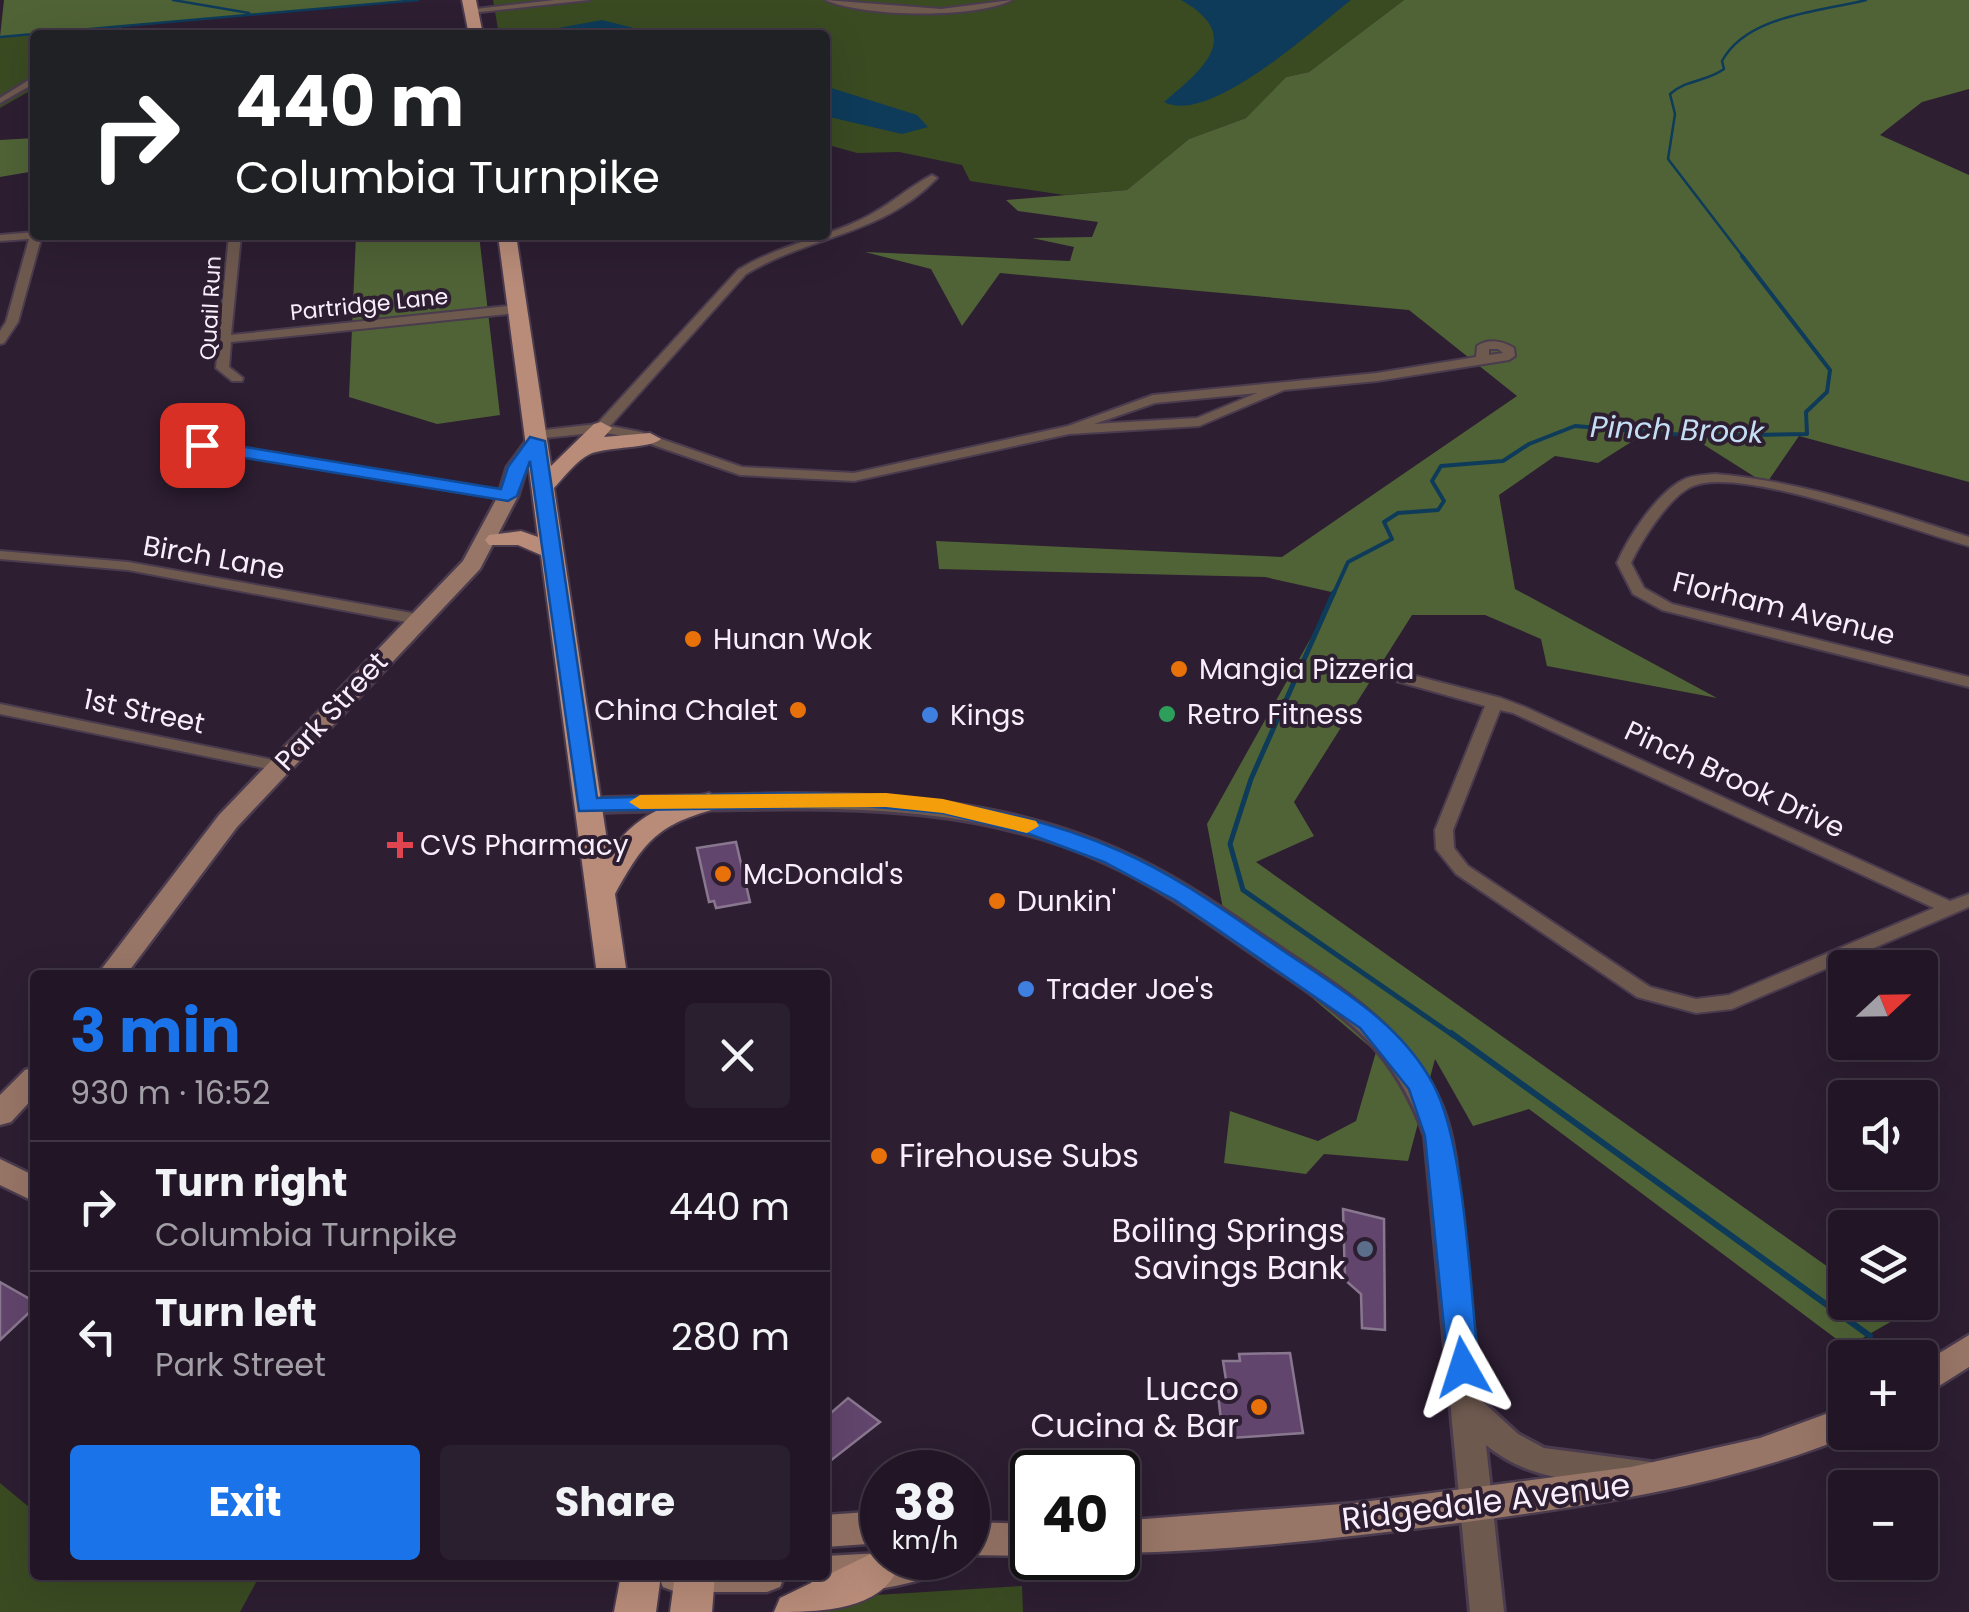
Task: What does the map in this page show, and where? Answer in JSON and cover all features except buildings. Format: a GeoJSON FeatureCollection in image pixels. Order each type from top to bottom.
{"type":"FeatureCollection","features":[{"type":"Feature","properties":{"kind":"main road"},"geometry":{"type":"LineString","coordinates":[[470,5],[475,30]]}},
{"type":"Feature","properties":{"kind":"main road"},"geometry":{"type":"LineString","coordinates":[[508,240],[611,970]]}},
{"type":"Feature","properties":{"kind":"main road"},"geometry":{"type":"LineString","coordinates":[[544,486],[604,423]]}},
{"type":"Feature","properties":{"kind":"main road"},"geometry":{"type":"LineString","coordinates":[[488,547],[517,504],[508,496],[517,467],[535,433]]}},
{"type":"Feature","properties":{"kind":"main road"},"geometry":{"type":"LineString","coordinates":[[574,454],[622,438],[650,439]]}},
{"type":"Feature","properties":{"kind":"main road"},"geometry":{"type":"LineString","coordinates":[[488,547],[521,538],[551,551]]}},
{"type":"Feature","properties":{"kind":"main road","name":"Park Street"},"geometry":{"type":"LineString","coordinates":[[115,970],[202,852],[278,766],[488,547]]}},
{"type":"Feature","properties":{"kind":"main road"},"geometry":{"type":"LineString","coordinates":[[601,893],[638,830],[680,808],[709,802]]}},
{"type":"Feature","properties":{"kind":"main road"},"geometry":{"type":"LineString","coordinates":[[0,1114],[30,1083]]}},
{"type":"Feature","properties":{"kind":"main road"},"geometry":{"type":"LineString","coordinates":[[0,1171],[30,1187]]}},
{"type":"Feature","properties":{"kind":"main road"},"geometry":{"type":"LineString","coordinates":[[1938,1371],[1969,1348]]}},
{"type":"Feature","properties":{"kind":"main road","name":"Ridgedale Avenue"},"geometry":{"type":"LineString","coordinates":[[1140,1535],[1372,1518],[1688,1475],[1784,1449],[1828,1430]]}},
{"type":"Feature","properties":{"kind":"main road"},"geometry":{"type":"LineString","coordinates":[[830,1531],[860,1529]]}},
{"type":"Feature","properties":{"kind":"main road"},"geometry":{"type":"LineString","coordinates":[[830,1572],[860,1571]]}},
{"type":"Feature","properties":{"kind":"main road"},"geometry":{"type":"LineString","coordinates":[[795,1612],[860,1579]]}},
{"type":"Feature","properties":{"kind":"main road"},"geometry":{"type":"LineString","coordinates":[[635,1612],[640,1580]]}},
{"type":"Feature","properties":{"kind":"main road"},"geometry":{"type":"LineString","coordinates":[[689,1585],[728,1580]]}},
{"type":"Feature","properties":{"kind":"street"},"geometry":{"type":"LineString","coordinates":[[470,5],[586,0]]}},
{"type":"Feature","properties":{"kind":"street"},"geometry":{"type":"LineString","coordinates":[[829,0],[935,12],[973,10],[1008,0]]}},
{"type":"Feature","properties":{"kind":"street"},"geometry":{"type":"LineString","coordinates":[[0,101],[30,83]]}},
{"type":"Feature","properties":{"kind":"street"},"geometry":{"type":"LineString","coordinates":[[830,238],[902,203],[932,178]]}},
{"type":"Feature","properties":{"kind":"street"},"geometry":{"type":"LineString","coordinates":[[0,238],[30,236]]}},
{"type":"Feature","properties":{"kind":"street"},"geometry":{"type":"LineString","coordinates":[[0,340],[12,322],[35,240]]}},
{"type":"Feature","properties":{"kind":"street","name":"Quail Run"},"geometry":{"type":"LineString","coordinates":[[235,240],[222,368],[237,378]]}},
{"type":"Feature","properties":{"kind":"street"},"geometry":{"type":"LineString","coordinates":[[604,423],[742,272],[824,240]]}},
{"type":"Feature","properties":{"kind":"street","name":"Partridge Lane"},"geometry":{"type":"LineString","coordinates":[[225,339],[518,309]]}},
{"type":"Feature","properties":{"kind":"street"},"geometry":{"type":"LineString","coordinates":[[1069,430],[1153,399],[1278,388],[1482,359]]}},
{"type":"Feature","properties":{"kind":"street"},"geometry":{"type":"LineString","coordinates":[[604,423],[740,472],[839,478],[1069,430],[1199,422],[1278,388]]}},
{"type":"Feature","properties":{"kind":"street"},"geometry":{"type":"LineString","coordinates":[[535,433],[604,423],[647,428],[748,462],[864,473]]}},
{"type":"Feature","properties":{"kind":"street"},"geometry":{"type":"LineString","coordinates":[[202,445],[508,496]]}},
{"type":"Feature","properties":{"kind":"street","name":"Florham Avenue"},"geometry":{"type":"LineString","coordinates":[[1969,542],[1754,481],[1720,476],[1678,488],[1625,558],[1624,572],[1638,591],[1684,613],[1969,682]]}},
{"type":"Feature","properties":{"kind":"street","name":"Birch Lane"},"geometry":{"type":"LineString","coordinates":[[0,554],[128,566],[417,619]]}},
{"type":"Feature","properties":{"kind":"street","name":"Pinch Brook Drive"},"geometry":{"type":"LineString","coordinates":[[1377,672],[1496,702],[1960,904]]}},
{"type":"Feature","properties":{"kind":"street","name":"Pinch Brook Drive"},"geometry":{"type":"LineString","coordinates":[[1496,702],[1444,830],[1445,849],[1462,870],[1644,992],[1696,1006],[1732,1002],[1960,904]]}},
{"type":"Feature","properties":{"kind":"street","name":"1st Street"},"geometry":{"type":"LineString","coordinates":[[0,709],[278,766]]}},
{"type":"Feature","properties":{"kind":"street"},"geometry":{"type":"LineString","coordinates":[[587,806],[906,802],[984,814],[1078,842],[1183,894],[1369,1022],[1404,1059],[1422,1088],[1438,1136],[1487,1612]]}},
{"type":"Feature","properties":{"kind":"street"},"geometry":{"type":"LineString","coordinates":[[1467,1406],[1496,1440],[1542,1464],[1688,1475]]}},
{"type":"Feature","properties":{"kind":"green space"},"geometry":{"type":"Polygon","coordinates":[[[4,0],[418,0],[79,30],[30,30],[30,34],[0,37],[4,0]]]}},
{"type":"Feature","properties":{"kind":"green space"},"geometry":{"type":"Polygon","coordinates":[[[493,0],[1404,0],[1309,72],[1286,77],[1246,118],[1189,139],[1127,190],[1064,195],[970,181],[962,165],[899,152],[857,153],[830,145],[830,30],[498,30],[493,0]]]}},
{"type":"Feature","properties":{"kind":"green space"},"geometry":{"type":"Polygon","coordinates":[[[1404,0],[1969,0],[1969,89],[1922,102],[1880,135],[1969,175],[1969,482],[1799,436],[1766,484],[1690,436],[1647,432],[1598,463],[1555,456],[1499,495],[1515,589],[1717,698],[1547,666],[1541,639],[1485,615],[1412,615],[1294,802],[1314,836],[1256,862],[1828,1267],[1828,1320],[1894,1320],[1859,1340],[1838,1340],[1529,1109],[1473,1126],[1435,1059],[1408,1161],[1324,1154],[1306,1174],[1224,1163],[1230,1111],[1318,1141],[1356,1121],[1376,1052],[1226,925],[1207,824],[1336,593],[1265,577],[939,569],[936,541],[1282,557],[1517,396],[1409,310],[1000,273],[962,326],[931,269],[865,252],[1070,261],[1074,247],[1032,238],[1092,237],[1098,222],[1018,211],[1006,200],[1127,190],[1189,139],[1246,118],[1286,77],[1309,72],[1404,0]]]}},
{"type":"Feature","properties":{"kind":"green space"},"geometry":{"type":"Polygon","coordinates":[[[122,25],[121,30],[71,30],[122,25]]]}},
{"type":"Feature","properties":{"kind":"green space"},"geometry":{"type":"Polygon","coordinates":[[[30,34],[30,91],[0,108],[0,37],[30,34]]]}},
{"type":"Feature","properties":{"kind":"green space"},"geometry":{"type":"Polygon","coordinates":[[[30,138],[30,172],[0,177],[0,140],[30,138]]]}},
{"type":"Feature","properties":{"kind":"green space"},"geometry":{"type":"Polygon","coordinates":[[[356,240],[480,240],[500,415],[437,424],[349,397],[356,240]]]}},
{"type":"Feature","properties":{"kind":"green space"},"geometry":{"type":"Polygon","coordinates":[[[0,1483],[30,1508],[30,1580],[257,1580],[240,1612],[0,1612],[0,1483]]]}},
{"type":"Feature","properties":{"kind":"green space"},"geometry":{"type":"Polygon","coordinates":[[[1022,1586],[1023,1612],[822,1612],[876,1595],[1022,1586]]]}},
{"type":"Feature","properties":{"kind":"water"},"geometry":{"type":"Polygon","coordinates":[[[1181,0],[1351,0],[1288,51],[1233,88],[1183,106],[1164,102],[1203,65],[1214,39],[1211,26],[1200,13],[1181,0]]]}},
{"type":"Feature","properties":{"kind":"water"},"geometry":{"type":"Polygon","coordinates":[[[602,20],[642,30],[555,30],[602,20]]]}},
{"type":"Feature","properties":{"kind":"water"},"geometry":{"type":"Polygon","coordinates":[[[830,88],[917,115],[928,127],[902,134],[830,117],[830,88]]]}},
{"type":"Feature","properties":{"kind":"waterway"},"geometry":{"type":"LineString","coordinates":[[173,0],[249,13]]}},
{"type":"Feature","properties":{"kind":"waterway"},"geometry":{"type":"LineString","coordinates":[[79,30],[418,0]]}},
{"type":"Feature","properties":{"kind":"waterway","name":"Pinch Brook"},"geometry":{"type":"LineString","coordinates":[[1744,258],[1668,159],[1675,114],[1670,94],[1724,69],[1722,61],[1733,46],[1766,25],[1866,0]]}},
{"type":"Feature","properties":{"kind":"waterway"},"geometry":{"type":"LineString","coordinates":[[0,37],[30,34]]}},
{"type":"Feature","properties":{"kind":"waterway","name":"Pinch Brook"},"geometry":{"type":"LineString","coordinates":[[1333,595],[1348,562],[1392,539],[1384,522],[1398,513],[1438,510],[1444,501],[1432,481],[1441,466],[1503,461],[1529,444],[1575,426],[1696,436],[1807,434],[1806,412],[1827,392],[1830,370],[1742,256]]}},
{"type":"Feature","properties":{"kind":"waterway","name":"Pinch Brook"},"geometry":{"type":"LineString","coordinates":[[1334,592],[1251,779],[1230,844],[1243,890],[1454,1036]]}},
{"type":"Feature","properties":{"kind":"waterway","name":"Pinch Brook"},"geometry":{"type":"LineString","coordinates":[[1451,1033],[1870,1336]]}},
{"type":"Feature","properties":{"kind":"slow traffic"},"geometry":{"type":"LineString","coordinates":[[640,802],[886,800],[943,806],[1027,826]]}},
{"type":"Feature","properties":{"kind":"place","name":"Hunan Wok"},"geometry":{"type":"Point","coordinates":[693,639]}},
{"type":"Feature","properties":{"kind":"place","name":"Mangia Pizzeria"},"geometry":{"type":"Point","coordinates":[1179,669]}},
{"type":"Feature","properties":{"kind":"place","name":"China Chalet"},"geometry":{"type":"Point","coordinates":[798,710]}},
{"type":"Feature","properties":{"kind":"place","name":"Retro Fitness"},"geometry":{"type":"Point","coordinates":[1167,714]}},
{"type":"Feature","properties":{"kind":"place","name":"Kings"},"geometry":{"type":"Point","coordinates":[930,715]}},
{"type":"Feature","properties":{"kind":"place","name":"CVS Pharmacy"},"geometry":{"type":"Point","coordinates":[400,845]}},
{"type":"Feature","properties":{"kind":"place","name":"McDonald's"},"geometry":{"type":"Point","coordinates":[723,874]}},
{"type":"Feature","properties":{"kind":"place","name":"Dunkin'"},"geometry":{"type":"Point","coordinates":[997,901]}},
{"type":"Feature","properties":{"kind":"place","name":"Trader Joe's"},"geometry":{"type":"Point","coordinates":[1026,989]}},
{"type":"Feature","properties":{"kind":"place","name":"Firehouse Subs"},"geometry":{"type":"Point","coordinates":[879,1156]}},
{"type":"Feature","properties":{"kind":"place","name":"Boiling Springs Savings Bank"},"geometry":{"type":"Point","coordinates":[1365,1249]}},
{"type":"Feature","properties":{"kind":"place","name":"Lucco Cucina & Bar"},"geometry":{"type":"Point","coordinates":[1259,1407]}},
{"type":"Feature","properties":{"kind":"route"},"geometry":{"type":"LineString","coordinates":[[202,445],[508,496],[517,467],[536,441],[587,806],[865,799],[943,806],[1035,828],[1112,856],[1183,894],[1369,1022],[1404,1059],[1429,1102],[1438,1136],[1463,1367]]}}]}
